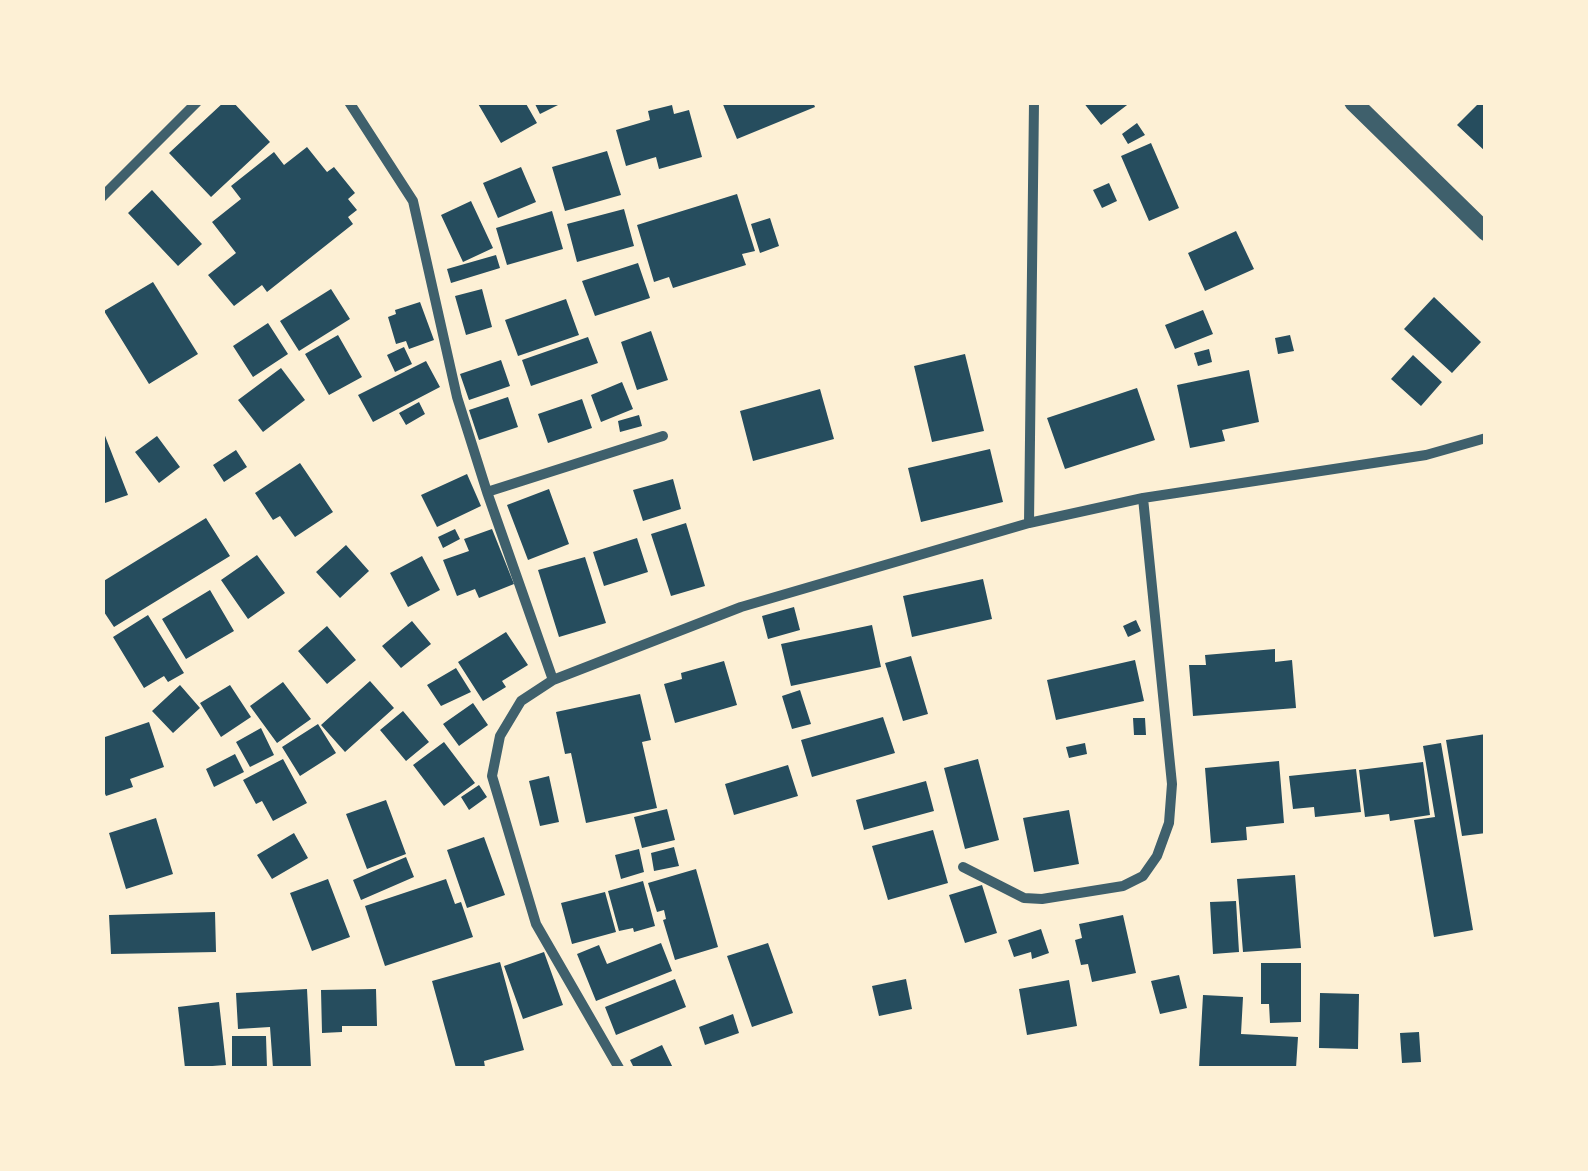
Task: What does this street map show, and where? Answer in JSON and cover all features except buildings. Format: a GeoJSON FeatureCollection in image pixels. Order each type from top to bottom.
{"type":"FeatureCollection","features":[{"type":"Feature","properties":{"kind":"street"},"geometry":{"type":"LineString","coordinates":[[102,197],[197,102]]}},
{"type":"Feature","properties":{"kind":"street"},"geometry":{"type":"LineString","coordinates":[[350,102],[413,200],[457,396],[553,680]]}},
{"type":"Feature","properties":{"kind":"street"},"geometry":{"type":"LineString","coordinates":[[1030,523],[1034,102]]}},
{"type":"Feature","properties":{"kind":"street"},"geometry":{"type":"LineString","coordinates":[[1353,102],[1486,232]]}},
{"type":"Feature","properties":{"kind":"street"},"geometry":{"type":"LineString","coordinates":[[487,492],[662,436]]}},
{"type":"Feature","properties":{"kind":"street"},"geometry":{"type":"LineString","coordinates":[[620,1068],[536,924],[492,776],[500,736],[521,701],[553,680],[741,607],[1030,523],[1143,498],[1426,454],[1486,438]]}},
{"type":"Feature","properties":{"kind":"street"},"geometry":{"type":"LineString","coordinates":[[963,867],[1024,898],[1042,899],[1123,886],[1142,876],[1157,856],[1169,823],[1172,784],[1143,498]]}}]}
